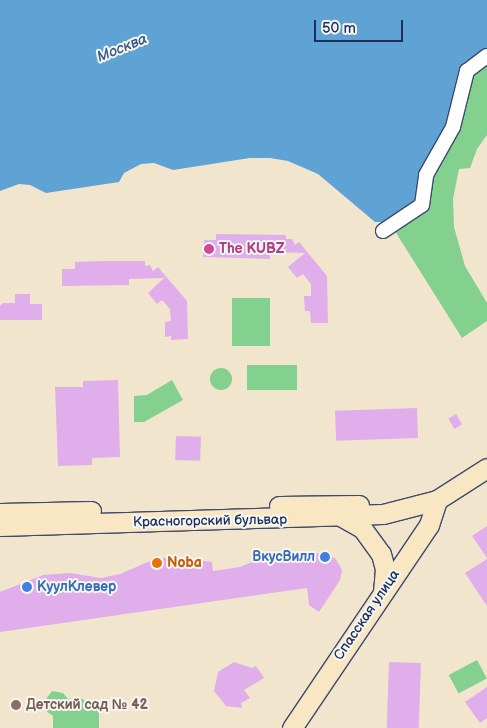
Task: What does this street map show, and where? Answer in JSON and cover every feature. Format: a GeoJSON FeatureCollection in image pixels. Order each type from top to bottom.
{"type":"FeatureCollection","features":[{"type":"Feature","properties":{"kind":"main road","name":"Красногорский бульвар"},"geometry":{"type":"LineString","coordinates":[[0,526],[342,517],[383,514],[428,503],[487,468]]}},
{"type":"Feature","properties":{"kind":"main road","name":"Красногорский бульвар"},"geometry":{"type":"LineString","coordinates":[[0,513],[428,503]]}},
{"type":"Feature","properties":{"kind":"main road","name":"Спасская улица"},"geometry":{"type":"LineString","coordinates":[[292,728],[429,525],[428,503]]}},
{"type":"Feature","properties":{"kind":"main road"},"geometry":{"type":"LineString","coordinates":[[342,517],[362,528],[381,554],[385,568],[382,593]]}},
{"type":"Feature","properties":{"kind":"street"},"geometry":{"type":"LineString","coordinates":[[383,231],[422,205],[426,175],[453,127],[467,71],[487,56]]}},
{"type":"Feature","properties":{"kind":"green space"},"geometry":{"type":"Polygon","coordinates":[[[487,60],[487,135],[477,149],[470,168],[459,169],[453,199],[454,227],[465,266],[487,303],[487,321],[462,338],[393,228],[429,175],[470,72],[487,60]]]}},
{"type":"Feature","properties":{"kind":"green space"},"geometry":{"type":"Polygon","coordinates":[[[232,298],[270,298],[270,346],[232,346],[232,298]]]}},
{"type":"Feature","properties":{"kind":"green space"},"geometry":{"type":"Polygon","coordinates":[[[247,365],[297,365],[297,390],[247,390],[247,365]]]}},
{"type":"Feature","properties":{"kind":"green space"},"geometry":{"type":"Polygon","coordinates":[[[221,368],[229,371],[232,379],[229,387],[221,390],[213,387],[210,379],[213,371],[221,368]]]}},
{"type":"Feature","properties":{"kind":"green space"},"geometry":{"type":"Polygon","coordinates":[[[172,380],[183,400],[144,422],[134,422],[134,396],[147,395],[172,380]]]}},
{"type":"Feature","properties":{"kind":"green space"},"geometry":{"type":"Polygon","coordinates":[[[477,660],[487,679],[459,694],[449,675],[477,660]]]}},
{"type":"Feature","properties":{"kind":"green space"},"geometry":{"type":"Polygon","coordinates":[[[52,691],[63,693],[68,699],[80,698],[91,703],[99,713],[99,728],[53,728],[53,716],[46,711],[43,703],[52,691]]]}},
{"type":"Feature","properties":{"kind":"water","name":"Москва"},"geometry":{"type":"Polygon","coordinates":[[[0,0],[487,0],[487,52],[463,69],[447,125],[418,202],[387,222],[375,222],[318,174],[288,161],[270,158],[250,158],[173,170],[154,163],[141,164],[124,173],[119,182],[46,193],[30,185],[19,184],[0,191],[0,0]]]}},
{"type":"Feature","properties":{"kind":"building"},"geometry":{"type":"Polygon","coordinates":[[[216,234],[286,235],[286,239],[292,239],[295,245],[299,242],[327,276],[328,323],[311,323],[310,311],[305,311],[304,296],[311,296],[311,284],[303,274],[297,278],[288,267],[305,253],[270,252],[270,259],[203,257],[204,240],[216,240],[216,234]]]}},
{"type":"Feature","properties":{"kind":"building"},"geometry":{"type":"Polygon","coordinates":[[[145,261],[145,266],[150,265],[153,271],[158,267],[187,301],[188,339],[171,340],[171,336],[165,337],[165,322],[171,321],[170,309],[162,300],[157,304],[148,293],[164,278],[129,279],[129,285],[62,286],[62,269],[75,269],[75,262],[145,261]]]}},
{"type":"Feature","properties":{"kind":"building"},"geometry":{"type":"Polygon","coordinates":[[[15,294],[30,294],[30,304],[42,304],[42,320],[0,320],[0,306],[3,303],[15,303],[15,294]]]}},
{"type":"Feature","properties":{"kind":"building"},"geometry":{"type":"Polygon","coordinates":[[[118,380],[120,457],[92,458],[92,465],[58,466],[55,387],[83,387],[83,381],[118,380]]]}},
{"type":"Feature","properties":{"kind":"building"},"geometry":{"type":"Polygon","coordinates":[[[417,408],[418,438],[336,441],[335,411],[417,408]]]}},
{"type":"Feature","properties":{"kind":"building"},"geometry":{"type":"Polygon","coordinates":[[[456,414],[462,424],[454,429],[448,419],[456,414]]]}},
{"type":"Feature","properties":{"kind":"building"},"geometry":{"type":"Polygon","coordinates":[[[176,436],[201,437],[200,461],[175,460],[176,436]]]}},
{"type":"Feature","properties":{"kind":"building"},"geometry":{"type":"Polygon","coordinates":[[[487,526],[487,558],[472,536],[487,526]]]}},
{"type":"Feature","properties":{"kind":"building"},"geometry":{"type":"Polygon","coordinates":[[[317,553],[335,558],[342,570],[340,580],[319,612],[309,605],[307,588],[0,632],[0,592],[43,575],[70,573],[101,578],[120,574],[155,559],[173,557],[212,562],[213,571],[240,567],[269,555],[287,554],[307,559],[317,553]]]}},
{"type":"Feature","properties":{"kind":"building"},"geometry":{"type":"Polygon","coordinates":[[[487,559],[487,606],[465,573],[487,559]]]}},
{"type":"Feature","properties":{"kind":"building"},"geometry":{"type":"Polygon","coordinates":[[[234,662],[252,668],[256,666],[264,678],[244,690],[250,698],[241,703],[242,708],[226,706],[214,691],[218,672],[234,662]]]}},
{"type":"Feature","properties":{"kind":"building"},"geometry":{"type":"Polygon","coordinates":[[[389,662],[421,663],[419,728],[387,728],[389,662]]]}},
{"type":"Feature","properties":{"kind":"building"},"geometry":{"type":"Polygon","coordinates":[[[487,687],[487,718],[480,723],[465,702],[487,687]]]}},
{"type":"Feature","properties":{"kind":"place","name":"The KUBZ"},"geometry":{"type":"Point","coordinates":[209,249]}},
{"type":"Feature","properties":{"kind":"place","name":"ВкусВилл"},"geometry":{"type":"Point","coordinates":[325,557]}},
{"type":"Feature","properties":{"kind":"place","name":"Noba"},"geometry":{"type":"Point","coordinates":[157,563]}},
{"type":"Feature","properties":{"kind":"place","name":"КуулКлевер"},"geometry":{"type":"Point","coordinates":[27,587]}},
{"type":"Feature","properties":{"kind":"place","name":"Детский сад № 42"},"geometry":{"type":"Point","coordinates":[16,705]}}]}
